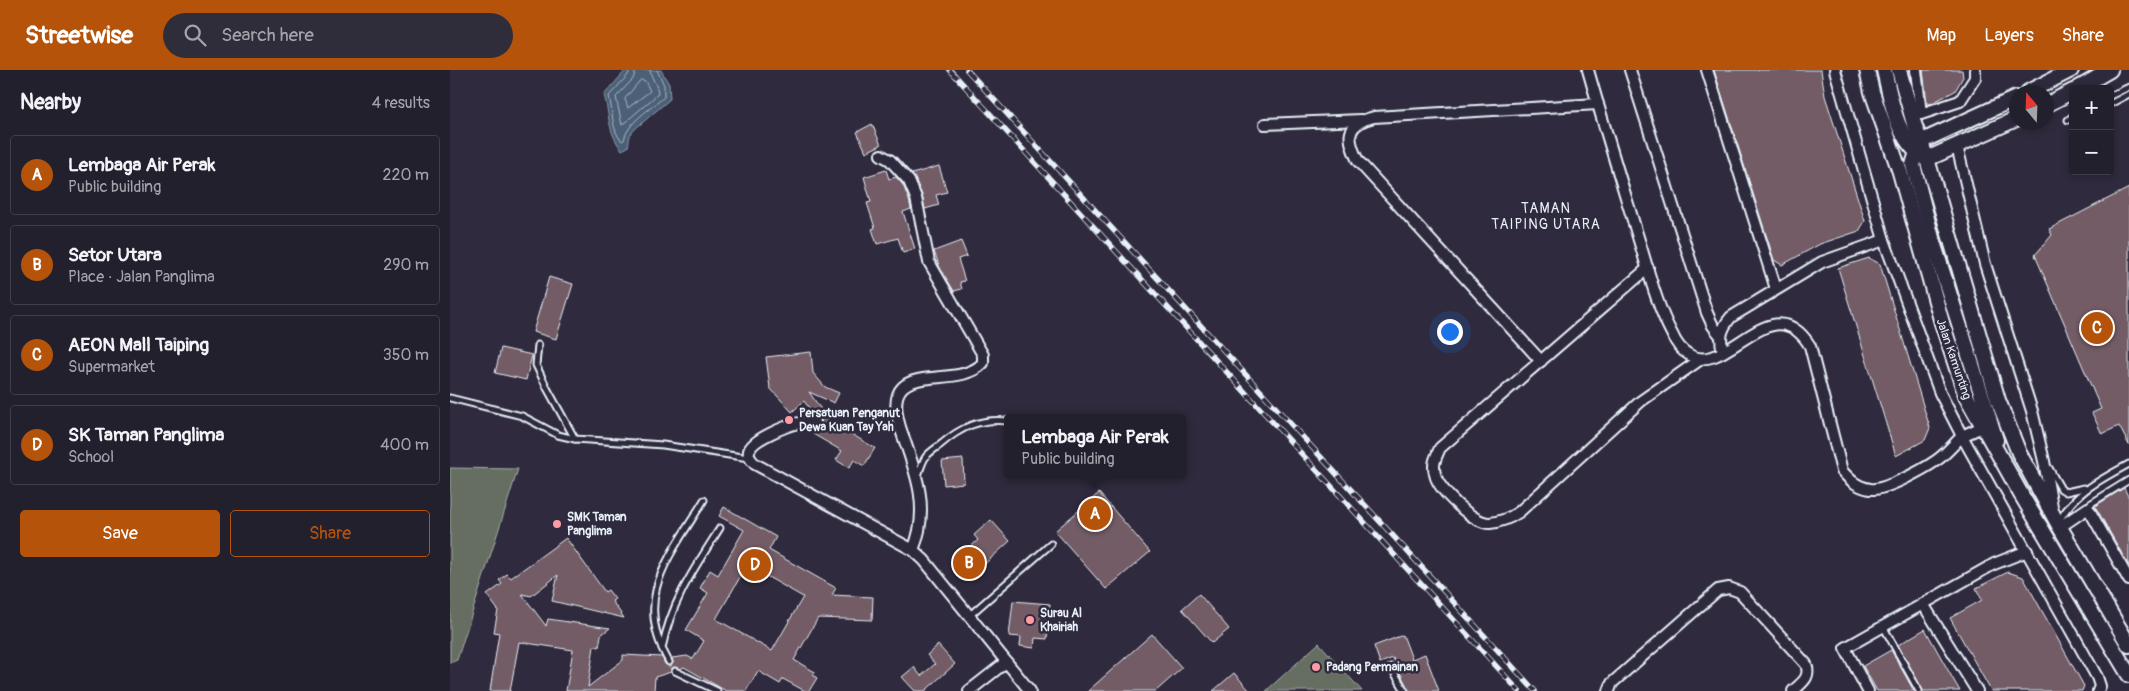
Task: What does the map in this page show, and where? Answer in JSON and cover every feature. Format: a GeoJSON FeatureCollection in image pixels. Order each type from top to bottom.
{"type":"FeatureCollection","features":[{"type":"Feature","properties":{"kind":"main road","name":"Jalan Kamunting"},"geometry":{"type":"LineString","coordinates":[[1867,70],[1872,92],[1900,172],[1922,259],[1966,396],[2022,496],[2129,675]]}},
{"type":"Feature","properties":{"kind":"main road"},"geometry":{"type":"LineString","coordinates":[[1884,70],[1900,128],[1921,151]]}},
{"type":"Feature","properties":{"kind":"main road"},"geometry":{"type":"LineString","coordinates":[[1899,70],[1921,151],[1998,400],[2019,452],[2057,523],[2129,644]]}},
{"type":"Feature","properties":{"kind":"main road"},"geometry":{"type":"LineString","coordinates":[[2042,85],[2071,70]]}},
{"type":"Feature","properties":{"kind":"main road"},"geometry":{"type":"LineString","coordinates":[[2084,85],[2110,70]]}},
{"type":"Feature","properties":{"kind":"main road"},"geometry":{"type":"LineString","coordinates":[[2054,101],[2069,93]]}},
{"type":"Feature","properties":{"kind":"main road"},"geometry":{"type":"LineString","coordinates":[[2002,459],[1933,242],[1913,165],[1921,151],[2009,102]]}},
{"type":"Feature","properties":{"kind":"main road"},"geometry":{"type":"LineString","coordinates":[[1921,151],[1957,146],[2009,122]]}},
{"type":"Feature","properties":{"kind":"street"},"geometry":{"type":"LineString","coordinates":[[1588,70],[1648,268],[1672,334],[1688,354],[1700,359]]}},
{"type":"Feature","properties":{"kind":"street"},"geometry":{"type":"LineString","coordinates":[[1630,70],[1707,314],[1713,326],[1720,334],[1723,352]]}},
{"type":"Feature","properties":{"kind":"street"},"geometry":{"type":"LineString","coordinates":[[1707,70],[1776,288]]}},
{"type":"Feature","properties":{"kind":"street"},"geometry":{"type":"LineString","coordinates":[[1836,70],[1884,240],[1940,392],[1962,436],[2098,677],[2100,686],[2098,691]]}},
{"type":"Feature","properties":{"kind":"street"},"geometry":{"type":"LineString","coordinates":[[1916,70],[1921,114],[1960,101],[1976,78],[1975,70]]}},
{"type":"Feature","properties":{"kind":"street"},"geometry":{"type":"LineString","coordinates":[[1265,124],[1361,120],[1374,117],[1598,104]]}},
{"type":"Feature","properties":{"kind":"street"},"geometry":{"type":"LineString","coordinates":[[1361,120],[1352,128],[1350,138],[1358,161],[1541,361]]}},
{"type":"Feature","properties":{"kind":"street"},"geometry":{"type":"LineString","coordinates":[[1957,146],[1985,264],[2032,411],[2057,523],[2088,508],[2129,580]]}},
{"type":"Feature","properties":{"kind":"street"},"geometry":{"type":"LineString","coordinates":[[880,155],[890,160],[909,181],[916,198],[929,262],[983,355],[983,363],[977,370],[968,374],[912,381],[902,389],[897,399],[896,412],[898,423],[917,476],[922,507],[921,522],[912,550]]}},
{"type":"Feature","properties":{"kind":"street"},"geometry":{"type":"LineString","coordinates":[[1720,334],[1731,317],[1776,288],[1822,262],[1884,240]]}},
{"type":"Feature","properties":{"kind":"street"},"geometry":{"type":"LineString","coordinates":[[1648,268],[1440,448],[1434,460],[1435,474],[1442,489],[1476,520],[1489,523],[1506,520],[1519,512],[1634,407],[1700,359],[1723,352],[1768,326],[1780,324],[1792,327],[1803,334],[1810,346],[1842,471],[1860,487],[1873,490],[1886,487],[1937,460],[1962,436],[1982,427]]}},
{"type":"Feature","properties":{"kind":"street"},"geometry":{"type":"LineString","coordinates":[[815,422],[787,427],[760,439],[752,445],[749,451],[750,458],[755,464],[912,550],[924,560],[968,617],[1030,691]]}},
{"type":"Feature","properties":{"kind":"street"},"geometry":{"type":"LineString","coordinates":[[1868,691],[1845,648],[1994,564],[2027,552]]}},
{"type":"Feature","properties":{"kind":"street"},"geometry":{"type":"LineString","coordinates":[[1609,691],[1612,683],[1718,590],[1729,588],[1740,592],[1806,664],[1809,672],[1806,678],[1793,691]]}},
{"type":"Feature","properties":{"kind":"street"},"geometry":{"type":"LineString","coordinates":[[1923,604],[1977,691]]}},
{"type":"Feature","properties":{"kind":"street"},"geometry":{"type":"LineString","coordinates":[[969,691],[1006,662]]}},
{"type":"Feature","properties":{"kind":"lane"},"geometry":{"type":"LineString","coordinates":[[2114,94],[2129,87]]}},
{"type":"Feature","properties":{"kind":"lane"},"geometry":{"type":"LineString","coordinates":[[2114,102],[2129,94]]}},
{"type":"Feature","properties":{"kind":"lane"},"geometry":{"type":"LineString","coordinates":[[538,345],[536,364],[575,439]]}},
{"type":"Feature","properties":{"kind":"lane"},"geometry":{"type":"LineString","coordinates":[[450,398],[522,416],[558,435],[575,439],[662,444],[750,458]]}},
{"type":"Feature","properties":{"kind":"lane"},"geometry":{"type":"LineString","coordinates":[[917,476],[925,458],[960,429],[975,422],[1004,421]]}},
{"type":"Feature","properties":{"kind":"lane"},"geometry":{"type":"LineString","coordinates":[[2044,461],[2061,489],[2066,492],[2088,487]]}},
{"type":"Feature","properties":{"kind":"lane"},"geometry":{"type":"LineString","coordinates":[[2057,523],[2071,502],[2088,487],[2129,464]]}},
{"type":"Feature","properties":{"kind":"lane"},"geometry":{"type":"LineString","coordinates":[[2088,508],[2090,504],[2128,483]]}},
{"type":"Feature","properties":{"kind":"lane"},"geometry":{"type":"LineString","coordinates":[[669,662],[656,632],[654,612],[656,586],[664,568],[704,500]]}},
{"type":"Feature","properties":{"kind":"lane"},"geometry":{"type":"LineString","coordinates":[[662,648],[669,619],[680,591],[720,528]]}},
{"type":"Feature","properties":{"kind":"lane"},"geometry":{"type":"LineString","coordinates":[[968,617],[1051,544]]}},
{"type":"Feature","properties":{"kind":"lane"},"geometry":{"type":"LineString","coordinates":[[1884,626],[1920,691]]}},
{"type":"Feature","properties":{"kind":"lane"},"geometry":{"type":"LineString","coordinates":[[1391,667],[1405,691]]}},
{"type":"Feature","properties":{"kind":"lane"},"geometry":{"type":"LineString","coordinates":[[675,671],[717,691]]}},
{"type":"Feature","properties":{"kind":"green space"},"geometry":{"type":"Polygon","coordinates":[[[450,468],[518,469],[457,660],[450,663],[450,468]]]}},
{"type":"Feature","properties":{"kind":"green space","name":"Padang Permainan"},"geometry":{"type":"Polygon","coordinates":[[[1319,643],[1362,691],[1266,691],[1319,643]]]}},
{"type":"Feature","properties":{"kind":"water"},"geometry":{"type":"Polygon","coordinates":[[[626,70],[661,70],[669,84],[670,99],[635,129],[630,135],[628,147],[622,150],[611,130],[604,95],[626,70]]]}},
{"type":"Feature","properties":{"kind":"building"},"geometry":{"type":"Polygon","coordinates":[[[1714,70],[1821,70],[1825,96],[1865,221],[1859,231],[1820,244],[1782,265],[1774,260],[1714,70]]]}},
{"type":"Feature","properties":{"kind":"building"},"geometry":{"type":"Polygon","coordinates":[[[1923,70],[1962,70],[1963,77],[1955,91],[1930,104],[1927,102],[1923,70]]]}},
{"type":"Feature","properties":{"kind":"building"},"geometry":{"type":"Polygon","coordinates":[[[872,124],[881,145],[866,152],[857,132],[872,124]]]}},
{"type":"Feature","properties":{"kind":"building"},"geometry":{"type":"Polygon","coordinates":[[[939,166],[947,192],[936,195],[939,205],[925,209],[922,195],[912,174],[939,166]]]}},
{"type":"Feature","properties":{"kind":"building"},"geometry":{"type":"Polygon","coordinates":[[[886,170],[889,179],[896,177],[903,185],[911,209],[903,212],[915,249],[903,253],[898,238],[877,244],[872,229],[875,228],[867,203],[871,202],[864,177],[886,170]]]}},
{"type":"Feature","properties":{"kind":"building"},"geometry":{"type":"Polygon","coordinates":[[[2129,188],[2129,445],[2119,426],[2102,434],[2092,413],[2101,409],[2035,255],[2052,235],[2049,229],[2129,188]]]}},
{"type":"Feature","properties":{"kind":"building"},"geometry":{"type":"Polygon","coordinates":[[[961,241],[967,256],[958,259],[965,281],[960,282],[962,289],[954,291],[940,268],[934,251],[961,241]]]}},
{"type":"Feature","properties":{"kind":"building"},"geometry":{"type":"Polygon","coordinates":[[[1869,258],[1880,264],[1930,428],[1925,440],[1896,456],[1838,268],[1869,258]]]}},
{"type":"Feature","properties":{"kind":"building"},"geometry":{"type":"Polygon","coordinates":[[[549,277],[573,284],[556,339],[533,332],[549,277]]]}},
{"type":"Feature","properties":{"kind":"building"},"geometry":{"type":"Polygon","coordinates":[[[501,348],[532,355],[526,380],[495,373],[501,348]]]}},
{"type":"Feature","properties":{"kind":"building"},"geometry":{"type":"Polygon","coordinates":[[[811,352],[813,373],[825,387],[839,393],[834,403],[809,392],[829,421],[875,448],[864,466],[854,460],[849,468],[836,460],[842,451],[813,434],[821,425],[820,417],[814,415],[804,401],[792,412],[770,388],[766,357],[811,352]]]}},
{"type":"Feature","properties":{"kind":"building"},"geometry":{"type":"Polygon","coordinates":[[[963,459],[964,483],[944,485],[942,461],[963,459]]]}},
{"type":"Feature","properties":{"kind":"building"},"geometry":{"type":"Polygon","coordinates":[[[2124,488],[2129,498],[2129,566],[2095,506],[2124,488]]]}},
{"type":"Feature","properties":{"kind":"building"},"geometry":{"type":"Polygon","coordinates":[[[1099,493],[1150,552],[1106,589],[1055,531],[1099,493]]]}},
{"type":"Feature","properties":{"kind":"building"},"geometry":{"type":"Polygon","coordinates":[[[724,507],[776,537],[769,550],[836,588],[832,595],[873,597],[872,620],[818,618],[794,660],[815,672],[813,675],[817,678],[809,691],[805,691],[783,679],[780,684],[758,671],[746,691],[726,691],[684,667],[680,669],[675,667],[671,669],[671,672],[655,677],[654,691],[566,691],[573,650],[519,642],[510,691],[490,691],[499,633],[494,632],[498,610],[487,595],[502,584],[499,580],[507,574],[511,578],[566,538],[605,592],[608,590],[615,599],[612,601],[624,618],[552,601],[558,575],[531,596],[522,594],[546,626],[548,619],[610,628],[601,635],[599,647],[594,646],[588,687],[623,660],[623,655],[662,657],[665,664],[669,666],[673,663],[672,658],[687,656],[693,659],[704,641],[686,630],[708,593],[700,588],[710,570],[718,575],[744,530],[719,516],[724,507]],[[747,565],[716,619],[772,651],[803,597],[747,565]]]}},
{"type":"Feature","properties":{"kind":"building"},"geometry":{"type":"Polygon","coordinates":[[[991,520],[1010,541],[969,578],[954,562],[978,540],[974,535],[991,520]]]}},
{"type":"Feature","properties":{"kind":"building"},"geometry":{"type":"Polygon","coordinates":[[[2008,572],[2023,577],[2084,686],[2082,691],[1991,691],[1950,618],[1982,600],[1976,588],[2008,572]]]}},
{"type":"Feature","properties":{"kind":"building"},"geometry":{"type":"Polygon","coordinates":[[[1199,594],[1229,629],[1212,643],[1182,609],[1199,594]]]}},
{"type":"Feature","properties":{"kind":"building","name":"Surau Al Khairiah"},"geometry":{"type":"Polygon","coordinates":[[[1013,601],[1050,604],[1047,639],[1035,638],[1034,648],[1020,646],[1021,637],[1009,636],[1013,601]]]}},
{"type":"Feature","properties":{"kind":"building"},"geometry":{"type":"Polygon","coordinates":[[[1925,629],[1960,691],[1923,691],[1898,645],[1925,629]]]}},
{"type":"Feature","properties":{"kind":"building"},"geometry":{"type":"Polygon","coordinates":[[[1152,634],[1182,668],[1156,691],[1088,691],[1152,634]]]}},
{"type":"Feature","properties":{"kind":"building"},"geometry":{"type":"Polygon","coordinates":[[[1403,635],[1412,659],[1425,654],[1439,691],[1409,691],[1393,658],[1380,663],[1374,646],[1403,635]]]}},
{"type":"Feature","properties":{"kind":"building"},"geometry":{"type":"Polygon","coordinates":[[[938,645],[955,664],[925,691],[915,691],[902,677],[914,667],[921,676],[935,664],[927,655],[938,645]]]}},
{"type":"Feature","properties":{"kind":"building"},"geometry":{"type":"Polygon","coordinates":[[[1891,650],[1914,691],[1877,691],[1863,666],[1891,650]]]}},
{"type":"Feature","properties":{"kind":"building"},"geometry":{"type":"Polygon","coordinates":[[[1234,673],[1250,691],[1213,691],[1234,673]]]}},
{"type":"Feature","properties":{"kind":"railway"},"geometry":{"type":"LineString","coordinates":[[950,70],[1519,691]]}},
{"type":"Feature","properties":{"kind":"railway"},"geometry":{"type":"LineString","coordinates":[[967,70],[1535,691]]}},
{"type":"Feature","properties":{"kind":"place","name":"AEON Mall Taiping"},"geometry":{"type":"Point","coordinates":[2097,328]}},
{"type":"Feature","properties":{"kind":"place","name":"Persatuan Penganut Dewa Kuan Tay Yah"},"geometry":{"type":"Point","coordinates":[789,420]}},
{"type":"Feature","properties":{"kind":"place","name":"Lembaga Air Perak"},"geometry":{"type":"Point","coordinates":[1095,514]}},
{"type":"Feature","properties":{"kind":"place","name":"SMK Taman Panglima"},"geometry":{"type":"Point","coordinates":[557,524]}},
{"type":"Feature","properties":{"kind":"place","name":"Setor Utara"},"geometry":{"type":"Point","coordinates":[969,563]}},
{"type":"Feature","properties":{"kind":"place","name":"SK Taman Panglima"},"geometry":{"type":"Point","coordinates":[755,565]}},
{"type":"Feature","properties":{"kind":"place","name":"Surau Al Khairiah"},"geometry":{"type":"Point","coordinates":[1030,620]}},
{"type":"Feature","properties":{"kind":"place","name":"Padang Permainan"},"geometry":{"type":"Point","coordinates":[1316,667]}},
{"type":"Feature","properties":{"kind":"district","name":"TAMAN TAIPING UTARA"},"geometry":{"type":"Point","coordinates":[1546,216]}}]}
